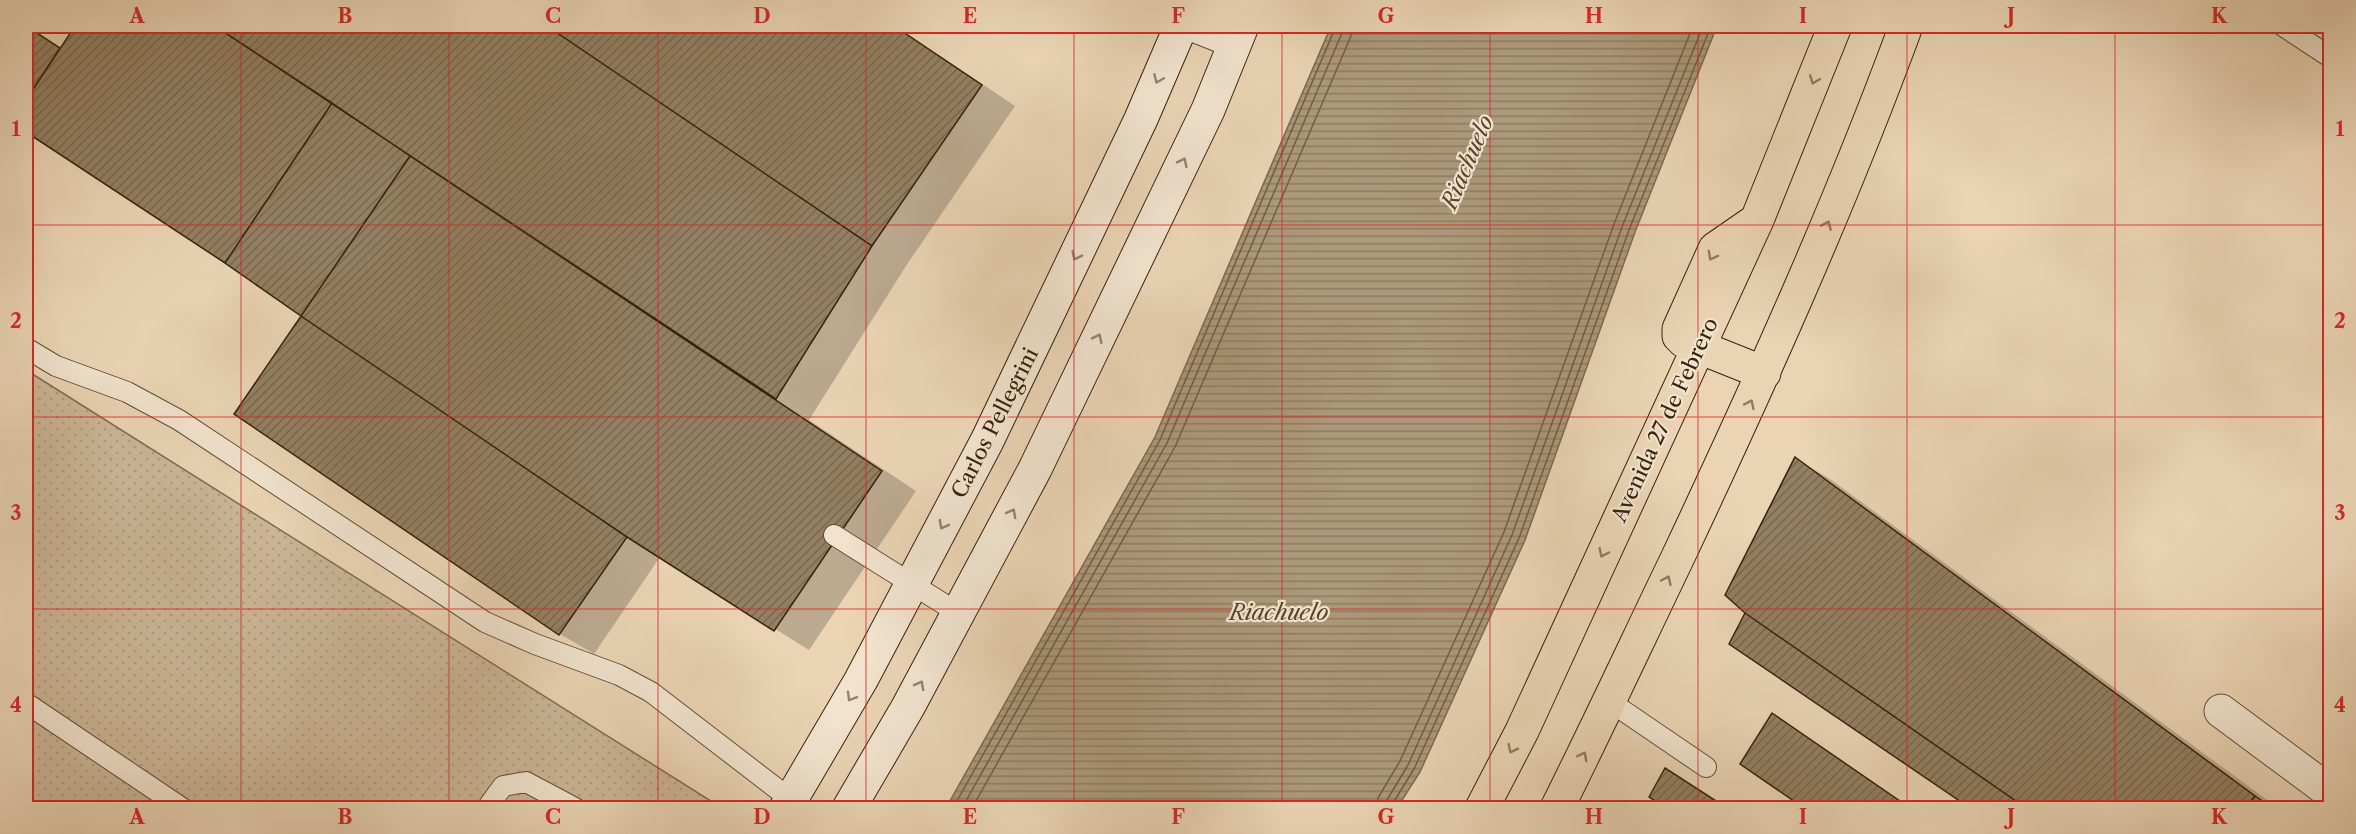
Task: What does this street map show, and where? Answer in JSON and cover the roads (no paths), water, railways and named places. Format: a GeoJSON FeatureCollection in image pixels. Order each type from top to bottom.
{"type":"FeatureCollection","features":[{"type":"Feature","properties":{"kind":"main road","name":"Carlos Pellegrini"},"geometry":{"type":"LineString","coordinates":[[793,806],[993,430],[1141,119],[1180,26]]}},
{"type":"Feature","properties":{"kind":"main road"},"geometry":{"type":"LineString","coordinates":[[1764,373],[1699,347],[1679,336],[1679,328],[1714,249],[1757,219],[1835,26]]}},
{"type":"Feature","properties":{"kind":"main road"},"geometry":{"type":"LineString","coordinates":[[1557,808],[1610,701],[1764,373],[1864,140],[1906,26]]}},
{"type":"Feature","properties":{"kind":"main road"},"geometry":{"type":"LineString","coordinates":[[849,808],[908,707],[1035,469],[1208,110],[1238,37]]}},
{"type":"Feature","properties":{"kind":"main road","name":"Avenida 27 de Febrero"},"geometry":{"type":"LineString","coordinates":[[1482,808],[1522,731],[1699,347]]}},
{"type":"Feature","properties":{"kind":"main road"},"geometry":{"type":"LineString","coordinates":[[2221,711],[2331,792]]}},
{"type":"Feature","properties":{"kind":"lane"},"geometry":{"type":"LineString","coordinates":[[1180,26],[1238,37]]}},
{"type":"Feature","properties":{"kind":"lane"},"geometry":{"type":"LineString","coordinates":[[2283,26],[2331,57]]}},
{"type":"Feature","properties":{"kind":"lane"},"geometry":{"type":"LineString","coordinates":[[26,348],[56,366],[127,392],[179,420],[485,622],[535,644],[619,675],[651,692],[793,806]]}},
{"type":"Feature","properties":{"kind":"lane"},"geometry":{"type":"LineString","coordinates":[[834,535],[958,613]]}},
{"type":"Feature","properties":{"kind":"lane"},"geometry":{"type":"LineString","coordinates":[[1610,701],[1706,767]]}},
{"type":"Feature","properties":{"kind":"lane"},"geometry":{"type":"LineString","coordinates":[[26,703],[182,808]]}},
{"type":"Feature","properties":{"kind":"lane"},"geometry":{"type":"LineString","coordinates":[[487,808],[503,786],[526,782],[575,808]]}},
{"type":"Feature","properties":{"kind":"water","name":"Riachuelo"},"geometry":{"type":"Polygon","coordinates":[[[1331,26],[1717,26],[1635,232],[1525,540],[1420,772],[1397,808],[946,808],[1155,437],[1331,26]]]}}]}
